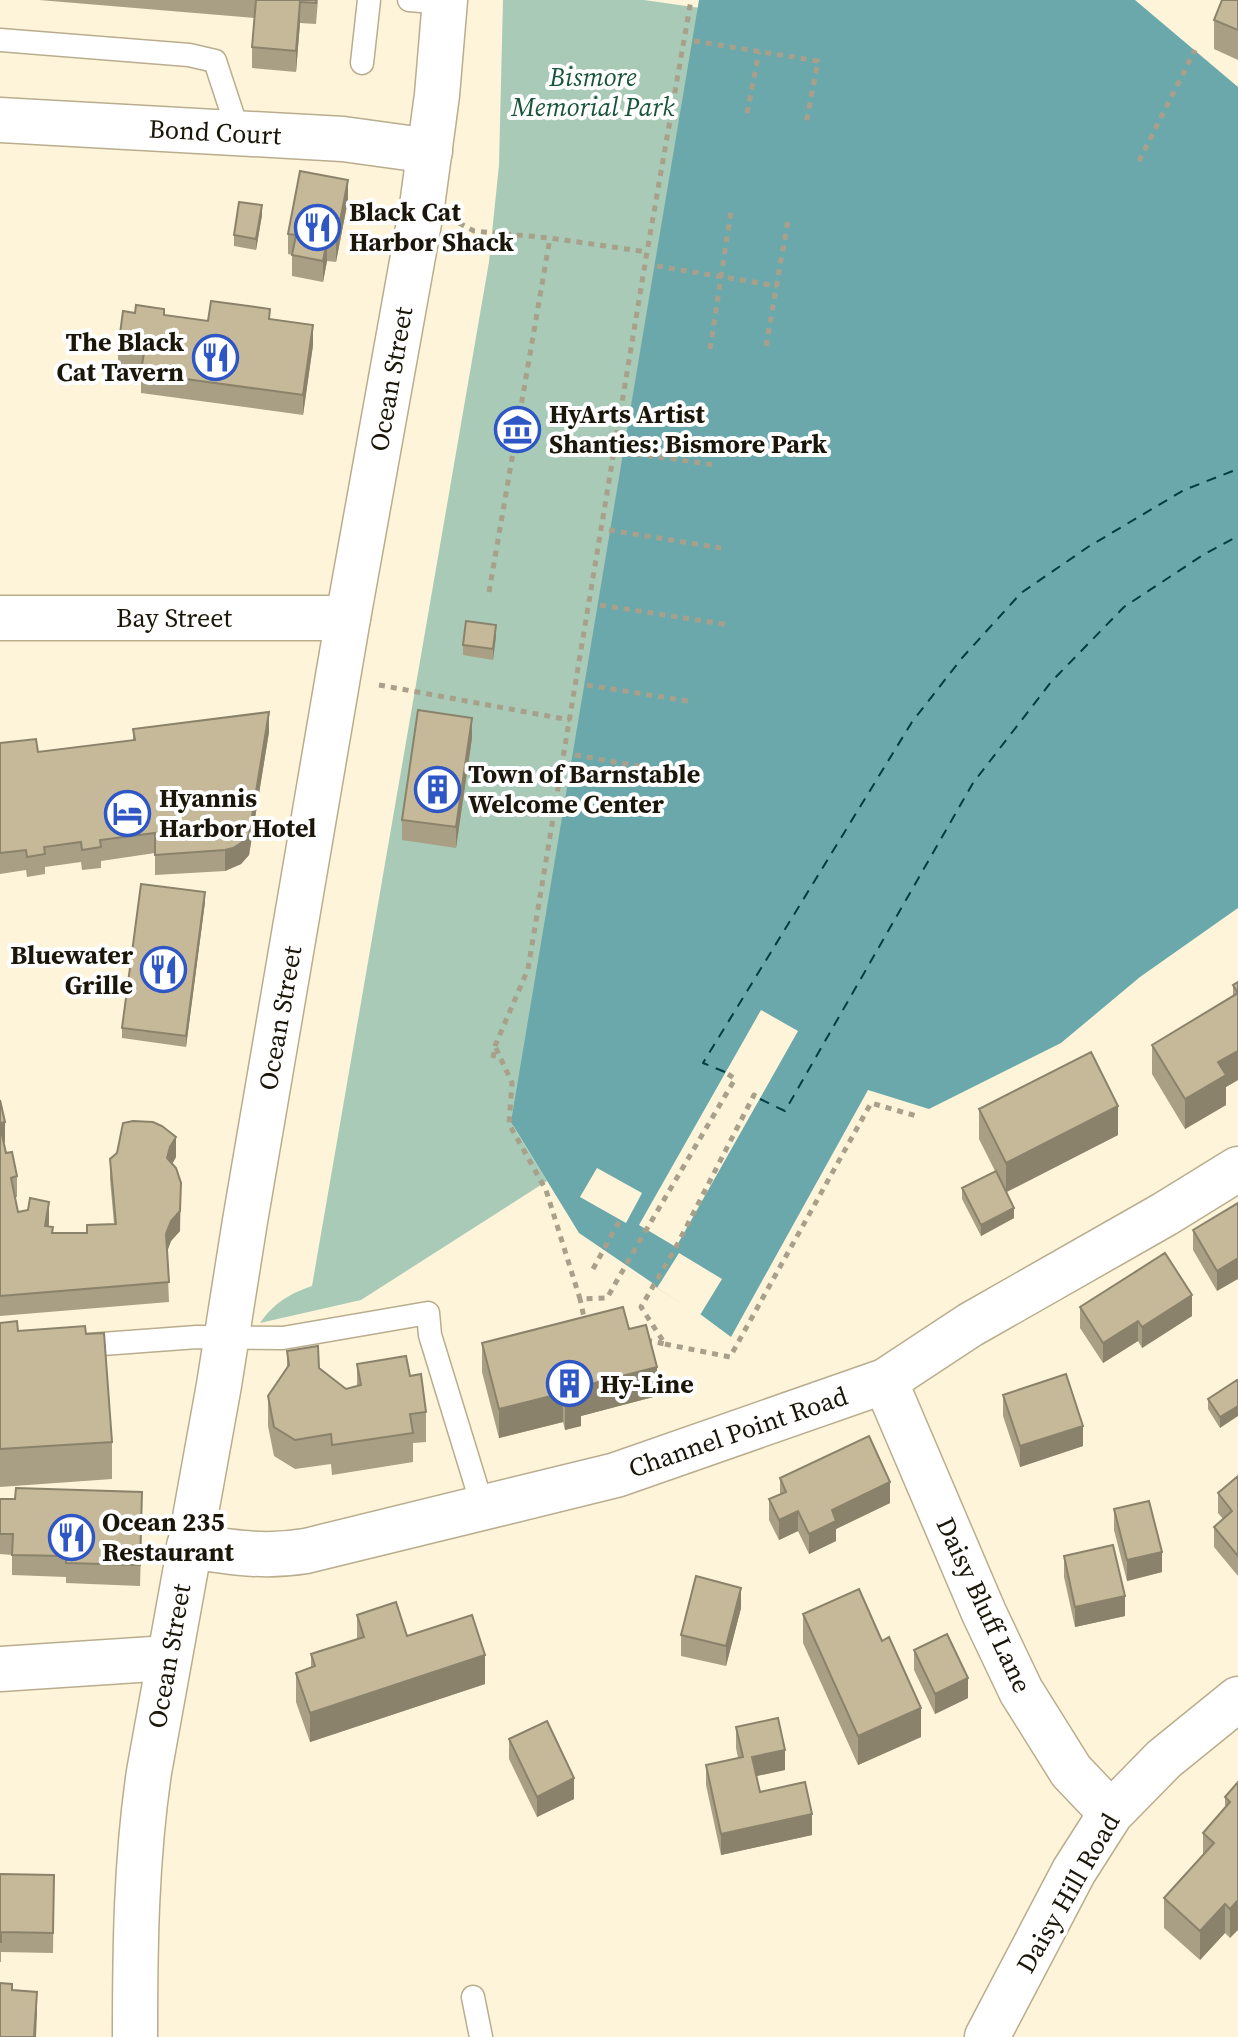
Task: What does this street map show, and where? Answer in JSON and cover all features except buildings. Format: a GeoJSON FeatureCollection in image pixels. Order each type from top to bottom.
{"type":"FeatureCollection","features":[{"type":"Feature","properties":{"kind":"street","name":"Ocean Street"},"geometry":{"type":"LineString","coordinates":[[135,2037],[136,1926],[142,1821],[348,618],[422,206],[442,42],[433,1]]}},
{"type":"Feature","properties":{"kind":"street","name":"Bond Court"},"geometry":{"type":"LineString","coordinates":[[0,120],[343,139],[430,151]]}},
{"type":"Feature","properties":{"kind":"street","name":"Bay Street"},"geometry":{"type":"LineString","coordinates":[[0,618],[348,618]]}},
{"type":"Feature","properties":{"kind":"street","name":"Channel Point Road"},"geometry":{"type":"LineString","coordinates":[[189,1546],[259,1556],[306,1551],[616,1475],[885,1381],[970,1325],[1238,1169]]}},
{"type":"Feature","properties":{"kind":"street","name":"Daisy Bluff Lane"},"geometry":{"type":"LineString","coordinates":[[885,1381],[984,1613],[1021,1691],[1071,1771],[1111,1813]]}},
{"type":"Feature","properties":{"kind":"street"},"geometry":{"type":"LineString","coordinates":[[0,1669],[168,1658]]}},
{"type":"Feature","properties":{"kind":"street","name":"Daisy Hill Road"},"geometry":{"type":"LineString","coordinates":[[987,2037],[1074,1871],[1111,1813],[1164,1759],[1238,1699]]}},
{"type":"Feature","properties":{"kind":"lane"},"geometry":{"type":"LineString","coordinates":[[362,63],[369,0]]}},
{"type":"Feature","properties":{"kind":"lane"},"geometry":{"type":"LineString","coordinates":[[0,40],[189,55],[215,61],[239,134]]}},
{"type":"Feature","properties":{"kind":"lane"},"geometry":{"type":"LineString","coordinates":[[57,1348],[197,1337],[283,1338],[428,1313],[430,1335],[483,1508]]}},
{"type":"Feature","properties":{"kind":"lane"},"geometry":{"type":"LineString","coordinates":[[473,1997],[481,2037]]}},
{"type":"Feature","properties":{"kind":"path"},"geometry":{"type":"LineString","coordinates":[[493,1058],[495,1046],[528,969],[691,0]]}},
{"type":"Feature","properties":{"kind":"path"},"geometry":{"type":"LineString","coordinates":[[694,41],[818,61],[806,124]]}},
{"type":"Feature","properties":{"kind":"path"},"geometry":{"type":"LineString","coordinates":[[1139,161],[1195,50]]}},
{"type":"Feature","properties":{"kind":"path"},"geometry":{"type":"LineString","coordinates":[[747,113],[759,52]]}},
{"type":"Feature","properties":{"kind":"path"},"geometry":{"type":"LineString","coordinates":[[422,206],[474,231],[647,252]]}},
{"type":"Feature","properties":{"kind":"path"},"geometry":{"type":"LineString","coordinates":[[710,349],[731,211]]}},
{"type":"Feature","properties":{"kind":"path"},"geometry":{"type":"LineString","coordinates":[[766,346],[788,220]]}},
{"type":"Feature","properties":{"kind":"path"},"geometry":{"type":"LineString","coordinates":[[489,592],[550,238]]}},
{"type":"Feature","properties":{"kind":"path"},"geometry":{"type":"LineString","coordinates":[[657,266],[777,286]]}},
{"type":"Feature","properties":{"kind":"path"},"geometry":{"type":"LineString","coordinates":[[623,452],[716,465]]}},
{"type":"Feature","properties":{"kind":"path"},"geometry":{"type":"LineString","coordinates":[[609,530],[721,548]]}},
{"type":"Feature","properties":{"kind":"path"},"geometry":{"type":"LineString","coordinates":[[600,605],[730,625]]}},
{"type":"Feature","properties":{"kind":"path"},"geometry":{"type":"LineString","coordinates":[[339,676],[570,720]]}},
{"type":"Feature","properties":{"kind":"path"},"geometry":{"type":"LineString","coordinates":[[587,685],[694,702]]}},
{"type":"Feature","properties":{"kind":"path"},"geometry":{"type":"LineString","coordinates":[[575,755],[667,771]]}},
{"type":"Feature","properties":{"kind":"path"},"geometry":{"type":"LineString","coordinates":[[495,1046],[512,1083],[509,1124],[546,1190],[586,1325]]}},
{"type":"Feature","properties":{"kind":"path"},"geometry":{"type":"LineString","coordinates":[[580,1299],[607,1298],[735,1079],[725,1072]]}},
{"type":"Feature","properties":{"kind":"path"},"geometry":{"type":"LineString","coordinates":[[665,1344],[641,1307],[676,1247],[754,1095],[760,1099]]}},
{"type":"Feature","properties":{"kind":"path"},"geometry":{"type":"LineString","coordinates":[[640,1338],[730,1357],[871,1103],[920,1117]]}},
{"type":"Feature","properties":{"kind":"path"},"geometry":{"type":"LineString","coordinates":[[593,1269],[620,1220]]}},
{"type":"Feature","properties":{"kind":"green space","name":"Bismore Memorial Park"},"geometry":{"type":"Polygon","coordinates":[[[503,0],[644,0],[700,8],[513,1126],[547,1181],[361,1300],[260,1323],[283,1300],[312,1286],[489,262],[499,165],[503,0]]]}},
{"type":"Feature","properties":{"kind":"water"},"geometry":{"type":"Polygon","coordinates":[[[699,0],[1135,0],[1238,87],[1238,908],[1140,977],[1061,1043],[929,1109],[868,1090],[731,1337],[579,1233],[511,1122],[699,0]]]}},
{"type":"Feature","properties":{"kind":"pier"},"geometry":{"type":"Polygon","coordinates":[[[761,1010],[798,1031],[676,1247],[639,1225],[761,1010]]]}},
{"type":"Feature","properties":{"kind":"pier"},"geometry":{"type":"Polygon","coordinates":[[[597,1168],[642,1193],[626,1223],[580,1197],[597,1168]]]}},
{"type":"Feature","properties":{"kind":"pier"},"geometry":{"type":"Polygon","coordinates":[[[679,1253],[722,1279],[700,1315],[657,1288],[679,1253]]]}},
{"type":"Feature","properties":{"kind":"ferry route"},"geometry":{"type":"LineString","coordinates":[[725,1072],[703,1063],[912,722],[962,658],[1021,593],[1088,547],[1184,490],[1238,469]]}},
{"type":"Feature","properties":{"kind":"ferry route"},"geometry":{"type":"LineString","coordinates":[[760,1099],[785,1111],[973,783],[1051,682],[1124,607],[1238,536]]}},
{"type":"Feature","properties":{"kind":"place","name":"Black Cat Harbor Shack"},"geometry":{"type":"Point","coordinates":[318,227]}},
{"type":"Feature","properties":{"kind":"place","name":"The Black Cat Tavern"},"geometry":{"type":"Point","coordinates":[215,357]}},
{"type":"Feature","properties":{"kind":"place","name":"HyArts Artist Shanties: Bismore Park"},"geometry":{"type":"Point","coordinates":[518,429]}},
{"type":"Feature","properties":{"kind":"place","name":"Town of Barnstable Welcome Center"},"geometry":{"type":"Point","coordinates":[437,789]}},
{"type":"Feature","properties":{"kind":"place","name":"Hyannis Harbor Hotel"},"geometry":{"type":"Point","coordinates":[128,813]}},
{"type":"Feature","properties":{"kind":"place","name":"Bluewater Grille"},"geometry":{"type":"Point","coordinates":[164,970]}},
{"type":"Feature","properties":{"kind":"place","name":"Hy-Line"},"geometry":{"type":"Point","coordinates":[569,1384]}},
{"type":"Feature","properties":{"kind":"place","name":"Ocean 235 Restaurant"},"geometry":{"type":"Point","coordinates":[71,1537]}}]}
